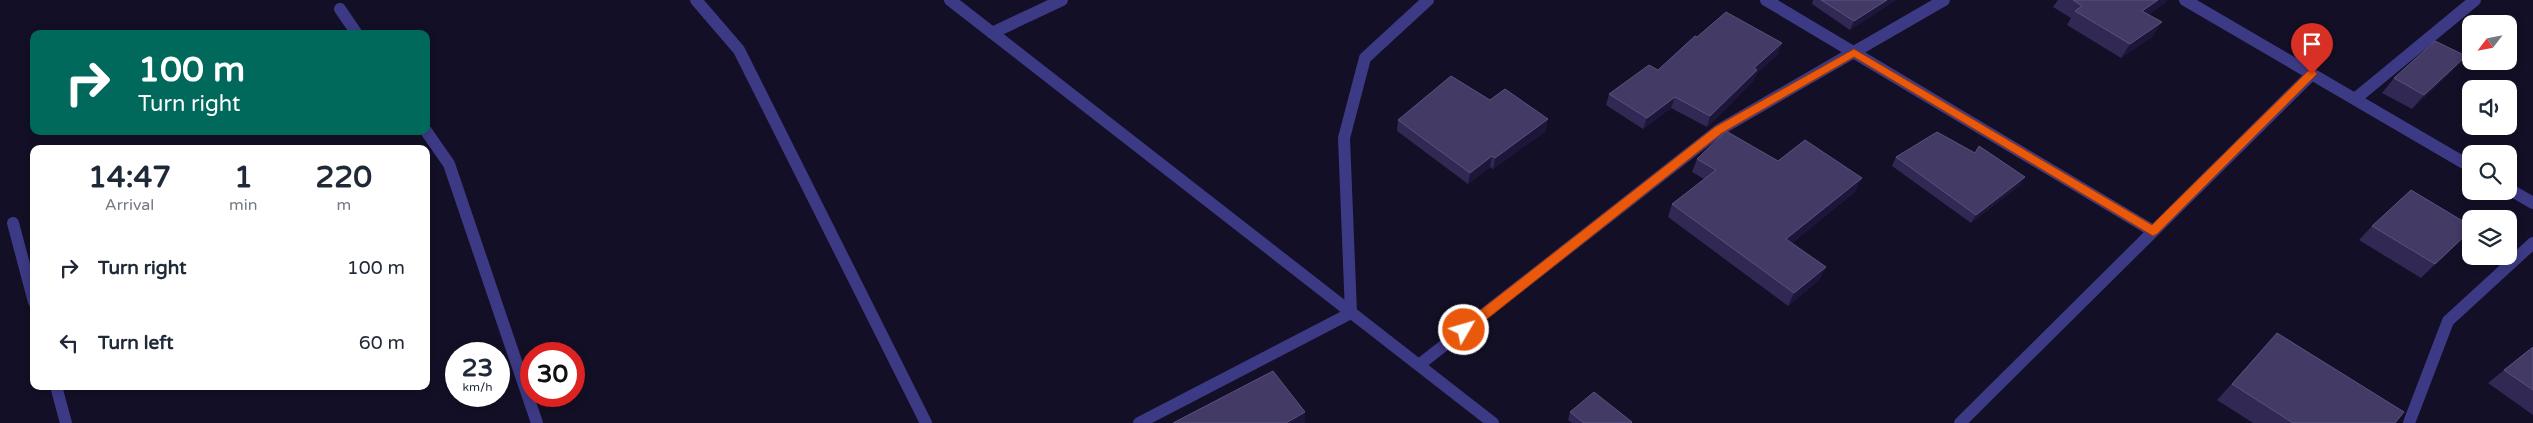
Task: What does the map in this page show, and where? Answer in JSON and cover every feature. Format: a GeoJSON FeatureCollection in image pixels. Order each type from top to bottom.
{"type":"FeatureCollection","features":[{"type":"Feature","properties":{"kind":"street"},"geometry":{"type":"LineString","coordinates":[[696,0],[739,50],[926,423]]}},
{"type":"Feature","properties":{"kind":"street"},"geometry":{"type":"LineString","coordinates":[[950,0],[1493,423]]}},
{"type":"Feature","properties":{"kind":"street"},"geometry":{"type":"LineString","coordinates":[[992,33],[1062,0]]}},
{"type":"Feature","properties":{"kind":"street"},"geometry":{"type":"LineString","coordinates":[[1351,313],[1344,138],[1365,58],[1428,0]]}},
{"type":"Feature","properties":{"kind":"street"},"geometry":{"type":"LineString","coordinates":[[1766,0],[2153,231]]}},
{"type":"Feature","properties":{"kind":"street"},"geometry":{"type":"LineString","coordinates":[[1419,365],[1719,130],[1944,0]]}},
{"type":"Feature","properties":{"kind":"street"},"geometry":{"type":"LineString","coordinates":[[2185,0],[2462,162]]}},
{"type":"Feature","properties":{"kind":"street"},"geometry":{"type":"LineString","coordinates":[[2355,99],[2475,0]]}},
{"type":"Feature","properties":{"kind":"street"},"geometry":{"type":"LineString","coordinates":[[340,9],[354,30]]}},
{"type":"Feature","properties":{"kind":"street"},"geometry":{"type":"LineString","coordinates":[[1960,423],[2312,74]]}},
{"type":"Feature","properties":{"kind":"street"},"geometry":{"type":"LineString","coordinates":[[429,135],[449,164],[537,423]]}},
{"type":"Feature","properties":{"kind":"street"},"geometry":{"type":"LineString","coordinates":[[2517,194],[2533,203]]}},
{"type":"Feature","properties":{"kind":"street"},"geometry":{"type":"LineString","coordinates":[[13,223],[30,287]]}},
{"type":"Feature","properties":{"kind":"street"},"geometry":{"type":"LineString","coordinates":[[2409,423],[2448,320],[2533,243]]}},
{"type":"Feature","properties":{"kind":"street"},"geometry":{"type":"LineString","coordinates":[[1139,423],[1351,313]]}},
{"type":"Feature","properties":{"kind":"street"},"geometry":{"type":"LineString","coordinates":[[57,390],[66,423]]}},
{"type":"Feature","properties":{"kind":"building"},"geometry":{"type":"Polygon","coordinates":[[[1821,0],[1887,0],[1854,21],[1821,0]]]}},
{"type":"Feature","properties":{"kind":"building"},"geometry":{"type":"Polygon","coordinates":[[[2073,0],[2158,0],[2142,11],[2162,22],[2130,44],[2075,11],[2082,6],[2073,0]]]}},
{"type":"Feature","properties":{"kind":"building"},"geometry":{"type":"Polygon","coordinates":[[[1726,12],[1782,43],[1754,68],[1757,70],[1710,116],[1675,97],[1647,118],[1609,94],[1649,65],[1658,70],[1695,36],[1697,37],[1726,12]]]}},
{"type":"Feature","properties":{"kind":"building"},"geometry":{"type":"Polygon","coordinates":[[[2435,41],[2462,54],[2462,60],[2424,95],[2394,78],[2435,41]]]}},
{"type":"Feature","properties":{"kind":"building"},"geometry":{"type":"Polygon","coordinates":[[[1451,76],[1490,100],[1505,89],[1548,119],[1495,158],[1492,156],[1470,173],[1398,120],[1451,76]]]}},
{"type":"Feature","properties":{"kind":"building"},"geometry":{"type":"Polygon","coordinates":[[[1726,131],[1778,161],[1805,140],[1862,178],[1786,239],[1826,267],[1794,293],[1672,204],[1716,170],[1697,159],[1726,131]]]}},
{"type":"Feature","properties":{"kind":"building"},"geometry":{"type":"Polygon","coordinates":[[[1937,132],[1975,153],[1979,146],[2025,177],[1976,215],[1896,157],[1937,132]]]}},
{"type":"Feature","properties":{"kind":"building"},"geometry":{"type":"Polygon","coordinates":[[[2411,190],[2462,221],[2462,238],[2435,264],[2372,226],[2411,190]]]}},
{"type":"Feature","properties":{"kind":"building"},"geometry":{"type":"Polygon","coordinates":[[[2277,333],[2404,412],[2395,423],[2293,423],[2232,384],[2277,333]]]}},
{"type":"Feature","properties":{"kind":"building"},"geometry":{"type":"Polygon","coordinates":[[[2533,347],[2533,390],[2504,370],[2533,347]]]}},
{"type":"Feature","properties":{"kind":"building"},"geometry":{"type":"Polygon","coordinates":[[[1273,371],[1305,412],[1286,423],[1173,423],[1273,371]]]}},
{"type":"Feature","properties":{"kind":"building"},"geometry":{"type":"Polygon","coordinates":[[[1594,392],[1632,422],[1584,423],[1570,412],[1594,392]]]}},
{"type":"Feature","properties":{"kind":"route"},"geometry":{"type":"LineString","coordinates":[[1464,330],[1719,130],[1854,52],[2153,231],[2312,74]]}}]}
